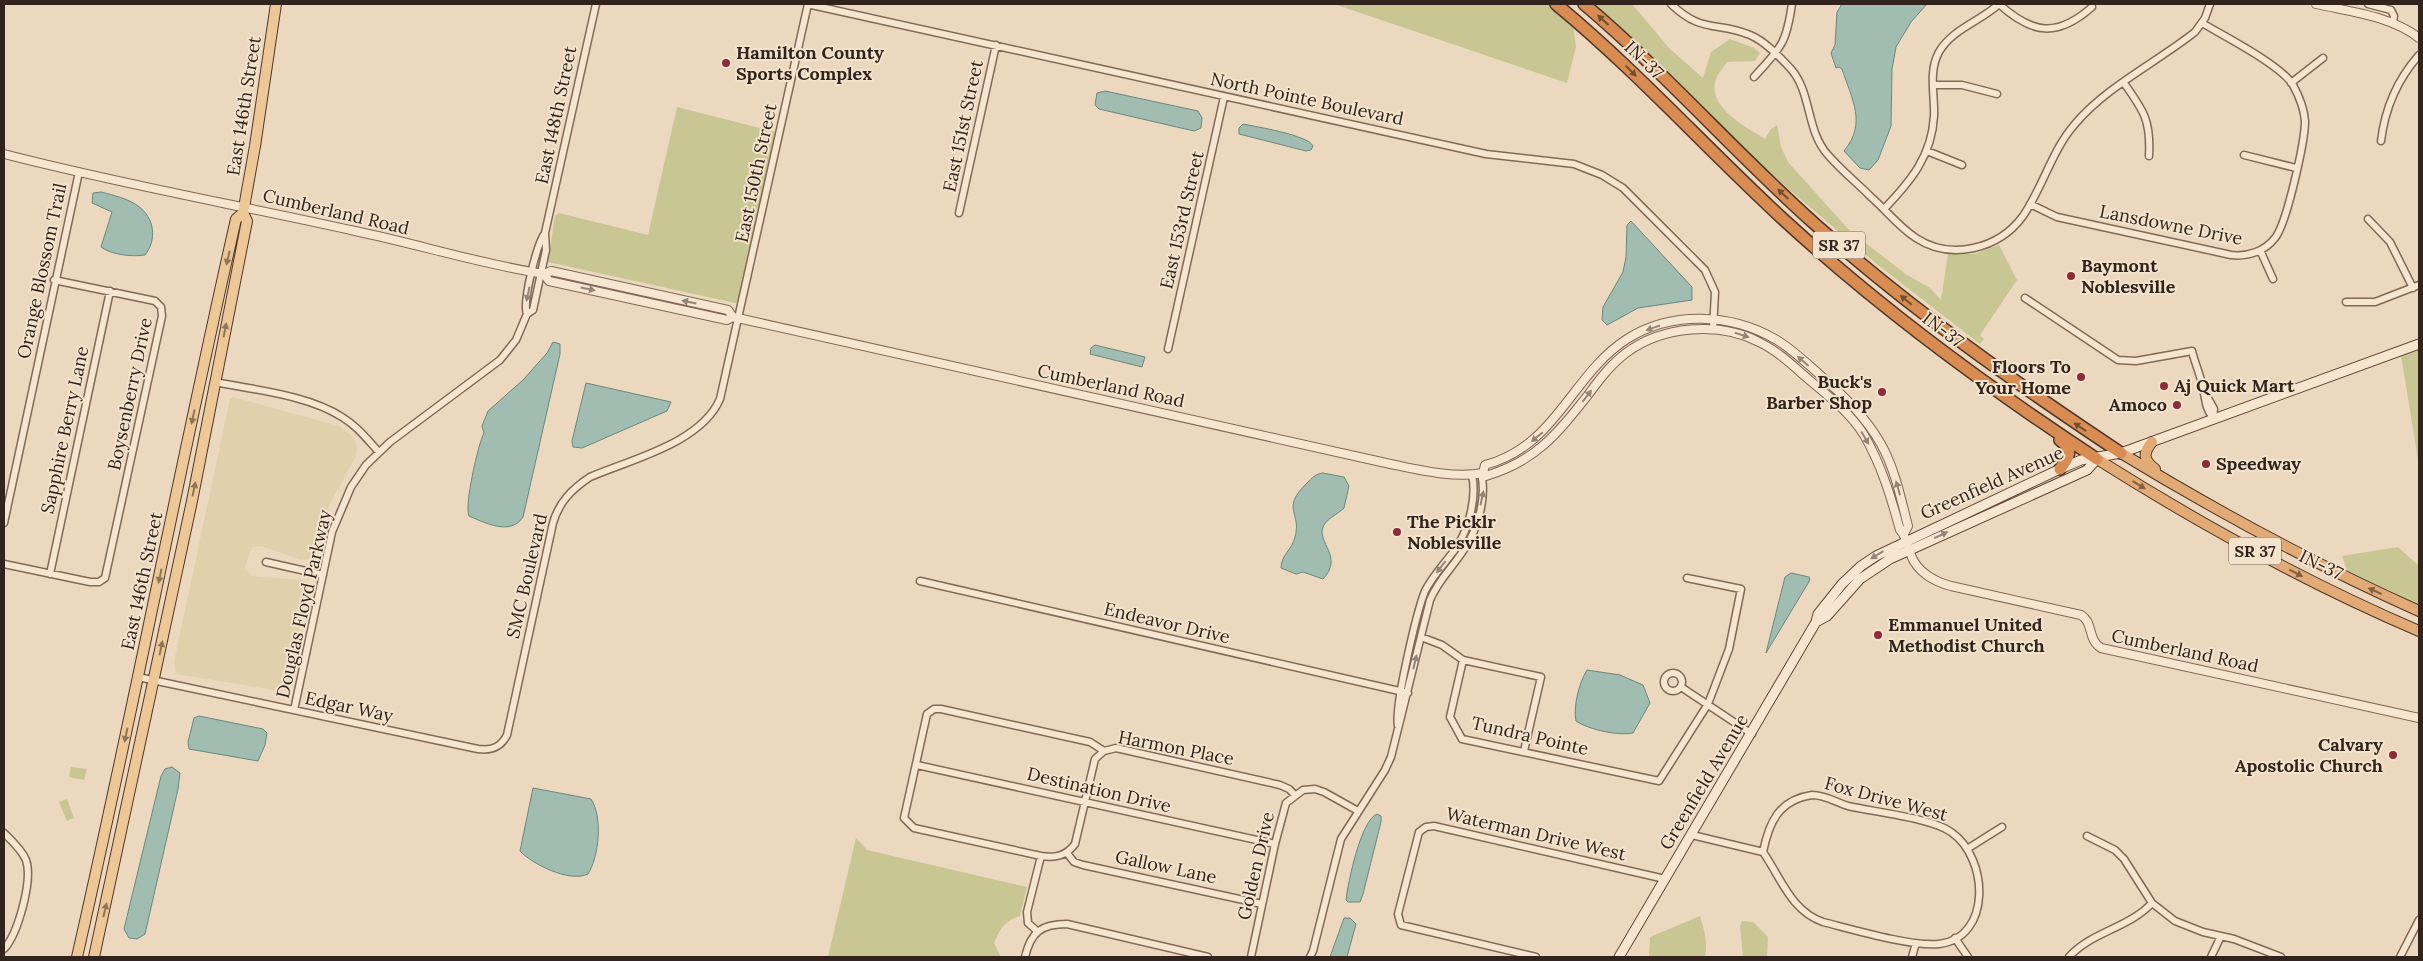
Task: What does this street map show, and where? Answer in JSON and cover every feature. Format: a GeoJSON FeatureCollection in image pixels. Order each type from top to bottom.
{"type":"FeatureCollection","features":[{"type":"Feature","properties":{"kind":"highway","name":"IN-37"},"geometry":{"type":"LineString","coordinates":[[1556,4],[1615,56],[1807,241],[1888,309],[1963,367],[2097,459],[2244,546],[2312,581],[2419,631]]}},
{"type":"Feature","properties":{"kind":"highway","name":"IN-37"},"geometry":{"type":"LineString","coordinates":[[1584,4],[1632,47],[1783,195],[1869,271],[1998,370],[2121,453],[2241,524],[2302,556],[2419,611]]}},
{"type":"Feature","properties":{"kind":"highway"},"geometry":{"type":"LineString","coordinates":[[1963,367],[1974,380],[2067,445],[2069,456],[2060,469]]}},
{"type":"Feature","properties":{"kind":"highway"},"geometry":{"type":"LineString","coordinates":[[2152,442],[2145,454],[2146,461],[2150,465],[2238,517],[2241,524]]}},
{"type":"Feature","properties":{"kind":"main road","name":"East 146th Street"},"geometry":{"type":"LineString","coordinates":[[94,957],[154,680],[247,222],[244,210],[276,4]]}},
{"type":"Feature","properties":{"kind":"main road","name":"East 146th Street"},"geometry":{"type":"LineString","coordinates":[[77,957],[210,332],[236,220],[244,210]]}},
{"type":"Feature","properties":{"kind":"main road","name":"Greenfield Avenue"},"geometry":{"type":"LineString","coordinates":[[1619,957],[1752,734],[1816,622],[1818,614],[1827,600],[1856,570],[1905,537],[2081,460],[2097,459],[2121,453],[2419,344]]}},
{"type":"Feature","properties":{"kind":"main road","name":"Greenfield Avenue"},"geometry":{"type":"LineString","coordinates":[[1816,622],[1827,616],[1853,586],[1868,573],[1909,550],[2087,470],[2097,459]]}},
{"type":"Feature","properties":{"kind":"street","name":"East 148th Street"},"geometry":{"type":"LineString","coordinates":[[539,274],[540,240],[545,232],[596,4]]}},
{"type":"Feature","properties":{"kind":"street","name":"North Pointe Boulevard"},"geometry":{"type":"LineString","coordinates":[[808,4],[1486,154],[1574,164],[1602,175],[1623,188],[1705,270],[1715,292],[1714,329]]}},
{"type":"Feature","properties":{"kind":"street","name":"East 150th Street"},"geometry":{"type":"LineString","coordinates":[[736,318],[808,4]]}},
{"type":"Feature","properties":{"kind":"street"},"geometry":{"type":"LineString","coordinates":[[1673,4],[1699,24],[1750,35],[1775,54],[1790,68],[1800,83],[1816,134],[1824,150],[1884,209],[1920,241],[1942,249],[1955,250],[1983,246],[1996,241],[2014,227],[2030,204],[2073,126],[2090,108],[2183,41],[2202,22],[2210,4]]}},
{"type":"Feature","properties":{"kind":"street"},"geometry":{"type":"LineString","coordinates":[[1754,77],[1775,54],[1786,37],[1792,4]]}},
{"type":"Feature","properties":{"kind":"street"},"geometry":{"type":"LineString","coordinates":[[1884,209],[1911,180],[1926,151],[1934,116],[1934,65],[1944,46],[1956,34],[1999,4],[2022,23],[2035,28],[2047,29],[2062,27],[2076,21],[2092,7]]}},
{"type":"Feature","properties":{"kind":"street"},"geometry":{"type":"LineString","coordinates":[[2316,4],[2393,23],[2419,38]]}},
{"type":"Feature","properties":{"kind":"street"},"geometry":{"type":"LineString","coordinates":[[2368,4],[2391,10],[2394,16],[2393,23]]}},
{"type":"Feature","properties":{"kind":"street","name":"Lansdowne Drive"},"geometry":{"type":"LineString","coordinates":[[2030,204],[2057,217],[2231,255],[2249,255],[2272,242],[2281,228],[2296,168],[2305,123],[2301,103],[2291,82],[2277,69],[2202,22]]}},
{"type":"Feature","properties":{"kind":"street","name":"East 151st Street"},"geometry":{"type":"LineString","coordinates":[[959,213],[996,45]]}},
{"type":"Feature","properties":{"kind":"street"},"geometry":{"type":"LineString","coordinates":[[2381,141],[2383,123],[2393,94],[2409,67],[2419,55]]}},
{"type":"Feature","properties":{"kind":"street"},"geometry":{"type":"LineString","coordinates":[[2291,82],[2323,58]]}},
{"type":"Feature","properties":{"kind":"street"},"geometry":{"type":"LineString","coordinates":[[2124,83],[2146,115],[2150,133],[2149,156]]}},
{"type":"Feature","properties":{"kind":"street"},"geometry":{"type":"LineString","coordinates":[[1933,84],[1962,85],[1997,94]]}},
{"type":"Feature","properties":{"kind":"street","name":"East 153rd Street"},"geometry":{"type":"LineString","coordinates":[[1168,349],[1224,97]]}},
{"type":"Feature","properties":{"kind":"street"},"geometry":{"type":"LineString","coordinates":[[1926,151],[1962,165]]}},
{"type":"Feature","properties":{"kind":"street","name":"Cumberland Road"},"geometry":{"type":"LineString","coordinates":[[4,154],[244,210],[539,274],[548,281],[726,320],[736,318],[1386,463],[1472,475],[1482,473],[1486,476],[1508,469],[1544,447],[1561,430],[1607,370],[1636,346],[1661,335],[1714,329],[1749,338],[1775,352],[1848,414],[1864,434],[1879,465],[1900,530],[1905,537],[1914,562],[1921,571],[1942,583],[2081,614],[2087,620],[2092,640],[2100,648],[2419,718]]}},
{"type":"Feature","properties":{"kind":"street"},"geometry":{"type":"LineString","coordinates":[[2244,155],[2296,168]]}},
{"type":"Feature","properties":{"kind":"street","name":"Orange Blossom Trail"},"geometry":{"type":"LineString","coordinates":[[4,523],[54,280],[79,172]]}},
{"type":"Feature","properties":{"kind":"street"},"geometry":{"type":"LineString","coordinates":[[2346,302],[2375,302],[2416,286],[2390,242],[2368,218]]}},
{"type":"Feature","properties":{"kind":"street"},"geometry":{"type":"LineString","coordinates":[[2260,250],[2273,279]]}},
{"type":"Feature","properties":{"kind":"street","name":"Douglas Floyd Parkway"},"geometry":{"type":"LineString","coordinates":[[294,710],[332,532],[341,505],[362,471],[379,452],[500,360],[520,334],[528,314],[525,309],[539,274]]}},
{"type":"Feature","properties":{"kind":"street","name":"Boysenberry Drive"},"geometry":{"type":"LineString","coordinates":[[50,574],[88,582],[102,581],[107,574],[162,316],[161,307],[155,301],[54,280]]}},
{"type":"Feature","properties":{"kind":"street","name":"Sapphire Berry Lane"},"geometry":{"type":"LineString","coordinates":[[50,574],[110,291]]}},
{"type":"Feature","properties":{"kind":"street"},"geometry":{"type":"LineString","coordinates":[[2025,298],[2118,360],[2136,362],[2192,351],[2204,390],[2204,401],[2213,418]]}},
{"type":"Feature","properties":{"kind":"street","name":"SMC Boulevard"},"geometry":{"type":"LineString","coordinates":[[496,748],[507,735],[553,523],[561,504],[575,488],[590,478],[681,439],[702,425],[714,411],[720,399],[736,318]]}},
{"type":"Feature","properties":{"kind":"street","name":"Cumberland Road"},"geometry":{"type":"LineString","coordinates":[[1482,473],[1485,465],[1517,452],[1542,433],[1601,360],[1627,339],[1655,326],[1676,321],[1715,319],[1747,326],[1776,339],[1855,407],[1877,437],[1893,470],[1908,526],[1905,537]]}},
{"type":"Feature","properties":{"kind":"street"},"geometry":{"type":"LineString","coordinates":[[2274,386],[2283,390],[2318,377],[2339,373]]}},
{"type":"Feature","properties":{"kind":"street"},"geometry":{"type":"LineString","coordinates":[[215,382],[304,400],[327,408],[351,422],[379,452]]}},
{"type":"Feature","properties":{"kind":"street"},"geometry":{"type":"LineString","coordinates":[[1310,957],[1341,839],[1385,770],[1391,757],[1398,726],[1396,718],[1421,637],[1432,593],[1465,548],[1474,530],[1484,490],[1482,473]]}},
{"type":"Feature","properties":{"kind":"street"},"geometry":{"type":"LineString","coordinates":[[1404,692],[1426,591],[1460,542],[1466,528],[1474,492],[1472,475]]}},
{"type":"Feature","properties":{"kind":"street"},"geometry":{"type":"LineString","coordinates":[[266,562],[323,575]]}},
{"type":"Feature","properties":{"kind":"street"},"geometry":{"type":"LineString","coordinates":[[4,564],[50,574]]}},
{"type":"Feature","properties":{"kind":"street"},"geometry":{"type":"LineString","coordinates":[[1687,578],[1741,589],[1729,649],[1708,704]]}},
{"type":"Feature","properties":{"kind":"street","name":"Endeavor Drive"},"geometry":{"type":"LineString","coordinates":[[920,581],[1404,692]]}},
{"type":"Feature","properties":{"kind":"street"},"geometry":{"type":"LineString","coordinates":[[1421,637],[1442,646],[1463,660],[1540,677],[1524,751]]}},
{"type":"Feature","properties":{"kind":"street","name":"Tundra Pointe"},"geometry":{"type":"LineString","coordinates":[[1463,660],[1450,717],[1462,739],[1659,781],[1708,704]]}},
{"type":"Feature","properties":{"kind":"street","name":"Edgar Way"},"geometry":{"type":"LineString","coordinates":[[138,677],[478,749],[496,748]]}},
{"type":"Feature","properties":{"kind":"street"},"geometry":{"type":"LineString","coordinates":[[1680,687],[1752,734]]}},
{"type":"Feature","properties":{"kind":"street","name":"Harmon Place"},"geometry":{"type":"LineString","coordinates":[[916,765],[927,714],[934,709],[942,709],[1090,742],[1104,751],[1116,748],[1270,783],[1289,789],[1295,795]]}},
{"type":"Feature","properties":{"kind":"street"},"geometry":{"type":"LineString","coordinates":[[916,765],[904,818],[914,828],[1041,856],[1058,857],[1067,853],[1074,844],[1092,764],[1104,751]]}},
{"type":"Feature","properties":{"kind":"street","name":"Destination Drive"},"geometry":{"type":"LineString","coordinates":[[916,765],[1275,844]]}},
{"type":"Feature","properties":{"kind":"street","name":"Golden Drive"},"geometry":{"type":"LineString","coordinates":[[1251,957],[1275,844],[1286,803],[1304,790],[1324,792],[1358,811]]}},
{"type":"Feature","properties":{"kind":"street","name":"Fox Drive West"},"geometry":{"type":"LineString","coordinates":[[1763,852],[1770,824],[1780,809],[1793,800],[1818,795],[1848,806],[1938,825],[1956,836],[1967,848]]}},
{"type":"Feature","properties":{"kind":"street","name":"Waterman Drive West"},"geometry":{"type":"LineString","coordinates":[[1536,957],[1403,926],[1399,922],[1398,914],[1417,835],[1422,829],[1430,826],[1665,879]]}},
{"type":"Feature","properties":{"kind":"street"},"geometry":{"type":"LineString","coordinates":[[1692,835],[1763,852],[1792,900],[1812,918],[1916,942],[1941,944],[1955,938],[1971,922],[1980,890],[1978,870],[1967,848],[2002,827]]}},
{"type":"Feature","properties":{"kind":"street"},"geometry":{"type":"LineString","coordinates":[[4,833],[23,855],[28,870],[16,932],[4,949]]}},
{"type":"Feature","properties":{"kind":"street"},"geometry":{"type":"LineString","coordinates":[[2087,836],[2108,846],[2124,859],[2152,903],[2184,926],[2281,957]]}},
{"type":"Feature","properties":{"kind":"street","name":"Gallow Lane"},"geometry":{"type":"LineString","coordinates":[[1067,853],[1074,862],[1083,865],[1262,904]]}},
{"type":"Feature","properties":{"kind":"street"},"geometry":{"type":"LineString","coordinates":[[1037,932],[1028,923],[1027,912],[1041,856]]}},
{"type":"Feature","properties":{"kind":"street"},"geometry":{"type":"LineString","coordinates":[[2069,957],[2078,949],[2141,915],[2152,903]]}},
{"type":"Feature","properties":{"kind":"street"},"geometry":{"type":"LineString","coordinates":[[2400,957],[2419,920]]}},
{"type":"Feature","properties":{"kind":"street"},"geometry":{"type":"LineString","coordinates":[[1025,957],[1029,941],[1037,932],[1055,924],[1067,924],[1208,957]]}},
{"type":"Feature","properties":{"kind":"street"},"geometry":{"type":"LineString","coordinates":[[2211,957],[2220,936]]}},
{"type":"Feature","properties":{"kind":"street"},"geometry":{"type":"LineString","coordinates":[[1955,938],[1968,957]]}},
{"type":"Feature","properties":{"kind":"street"},"geometry":{"type":"LineString","coordinates":[[1912,957],[1916,942]]}},
{"type":"Feature","properties":{"kind":"shaded area"},"geometry":{"type":"Polygon","coordinates":[[[1334,4],[1555,4],[1572,17],[1576,47],[1567,83],[1334,4]]]}},
{"type":"Feature","properties":{"kind":"shaded area"},"geometry":{"type":"Polygon","coordinates":[[[1592,4],[1632,4],[1669,48],[1703,78],[1711,52],[1730,39],[1754,48],[1760,53],[1755,61],[1727,62],[1716,79],[1714,89],[1722,107],[1739,122],[1765,139],[1771,129],[1777,125],[1781,147],[1788,162],[1850,231],[1907,275],[1930,288],[1941,300],[1948,254],[1974,254],[1999,245],[2017,280],[1980,335],[1984,339],[1980,344],[1878,265],[1764,168],[1663,68],[1592,4]]]}},
{"type":"Feature","properties":{"kind":"shaded area"},"geometry":{"type":"Polygon","coordinates":[[[1842,4],[1927,4],[1911,22],[1896,47],[1892,69],[1891,126],[1878,160],[1869,170],[1860,168],[1844,151],[1855,131],[1856,121],[1853,101],[1842,69],[1836,68],[1831,53],[1835,45],[1837,12],[1842,4]]]}},
{"type":"Feature","properties":{"kind":"shaded area"},"geometry":{"type":"Polygon","coordinates":[[[1105,91],[1198,111],[1202,118],[1201,128],[1194,131],[1099,109],[1095,105],[1097,93],[1105,91]]]}},
{"type":"Feature","properties":{"kind":"shaded area"},"geometry":{"type":"Polygon","coordinates":[[[677,107],[776,132],[739,301],[735,303],[548,262],[555,216],[559,213],[648,235],[677,107]]]}},
{"type":"Feature","properties":{"kind":"shaded area"},"geometry":{"type":"Polygon","coordinates":[[[1243,124],[1302,138],[1313,146],[1311,150],[1306,151],[1239,134],[1239,128],[1243,124]]]}},
{"type":"Feature","properties":{"kind":"shaded area"},"geometry":{"type":"Polygon","coordinates":[[[101,192],[130,201],[144,211],[151,223],[153,236],[145,255],[122,255],[101,247],[112,212],[92,203],[93,193],[101,192]]]}},
{"type":"Feature","properties":{"kind":"shaded area"},"geometry":{"type":"Polygon","coordinates":[[[1631,221],[1692,287],[1692,300],[1638,308],[1607,325],[1602,320],[1603,307],[1623,272],[1626,257],[1627,225],[1631,221]]]}},
{"type":"Feature","properties":{"kind":"shaded area"},"geometry":{"type":"Polygon","coordinates":[[[553,342],[560,344],[560,354],[523,517],[518,523],[505,527],[490,524],[469,516],[468,501],[472,475],[484,433],[482,426],[488,411],[523,380],[547,353],[553,342]]]}},
{"type":"Feature","properties":{"kind":"shaded area"},"geometry":{"type":"Polygon","coordinates":[[[1095,345],[1145,357],[1142,367],[1090,354],[1091,348],[1095,345]]]}},
{"type":"Feature","properties":{"kind":"shaded area"},"geometry":{"type":"Polygon","coordinates":[[[2419,347],[2419,466],[2401,355],[2419,347]]]}},
{"type":"Feature","properties":{"kind":"shaded area"},"geometry":{"type":"Polygon","coordinates":[[[586,383],[671,402],[667,411],[582,448],[573,447],[572,441],[586,383]]]}},
{"type":"Feature","properties":{"kind":"shaded area"},"geometry":{"type":"Polygon","coordinates":[[[233,397],[339,426],[355,439],[357,450],[355,458],[326,511],[313,553],[309,559],[301,560],[261,546],[253,547],[249,554],[245,568],[252,576],[303,580],[309,584],[286,687],[280,691],[176,674],[174,662],[230,399],[233,397]]]}},
{"type":"Feature","properties":{"kind":"shaded area"},"geometry":{"type":"Polygon","coordinates":[[[1323,473],[1344,477],[1349,486],[1344,508],[1329,519],[1323,527],[1323,539],[1331,557],[1331,564],[1329,571],[1323,579],[1303,572],[1296,574],[1281,568],[1281,563],[1292,546],[1295,537],[1296,522],[1293,505],[1295,499],[1312,478],[1323,473]]]}},
{"type":"Feature","properties":{"kind":"shaded area"},"geometry":{"type":"Polygon","coordinates":[[[2398,547],[2419,566],[2419,611],[2350,579],[2342,556],[2398,547]]]}},
{"type":"Feature","properties":{"kind":"shaded area"},"geometry":{"type":"Polygon","coordinates":[[[1791,573],[1809,577],[1810,580],[1766,653],[1785,577],[1791,573]]]}},
{"type":"Feature","properties":{"kind":"shaded area"},"geometry":{"type":"Polygon","coordinates":[[[1587,670],[1620,675],[1643,685],[1650,703],[1633,733],[1620,734],[1604,731],[1588,727],[1576,721],[1577,695],[1587,670]]]}},
{"type":"Feature","properties":{"kind":"shaded area"},"geometry":{"type":"Polygon","coordinates":[[[199,716],[263,729],[267,733],[265,745],[258,761],[189,749],[188,742],[194,718],[199,716]]]}},
{"type":"Feature","properties":{"kind":"shaded area"},"geometry":{"type":"Polygon","coordinates":[[[71,767],[87,769],[84,780],[69,777],[71,767]]]}},
{"type":"Feature","properties":{"kind":"shaded area"},"geometry":{"type":"Polygon","coordinates":[[[172,767],[180,773],[178,789],[145,934],[137,939],[129,938],[124,929],[161,776],[165,769],[172,767]]]}},
{"type":"Feature","properties":{"kind":"shaded area"},"geometry":{"type":"Polygon","coordinates":[[[533,788],[591,799],[597,816],[598,837],[595,858],[588,874],[571,876],[552,871],[533,861],[520,851],[533,788]]]}},
{"type":"Feature","properties":{"kind":"shaded area"},"geometry":{"type":"Polygon","coordinates":[[[67,799],[74,818],[67,821],[59,802],[67,799]]]}},
{"type":"Feature","properties":{"kind":"shaded area"},"geometry":{"type":"Polygon","coordinates":[[[1377,814],[1381,816],[1381,822],[1363,894],[1360,902],[1348,902],[1346,900],[1347,891],[1356,852],[1366,827],[1377,814]]]}},
{"type":"Feature","properties":{"kind":"shaded area"},"geometry":{"type":"Polygon","coordinates":[[[856,838],[867,850],[1027,887],[1020,916],[1010,920],[1003,926],[994,943],[1001,957],[828,957],[856,838]]]}},
{"type":"Feature","properties":{"kind":"shaded area"},"geometry":{"type":"Polygon","coordinates":[[[1700,916],[1706,941],[1705,957],[1649,957],[1650,937],[1700,916]]]}},
{"type":"Feature","properties":{"kind":"shaded area"},"geometry":{"type":"Polygon","coordinates":[[[1344,918],[1350,918],[1356,924],[1347,957],[1330,957],[1344,918]]]}},
{"type":"Feature","properties":{"kind":"shaded area"},"geometry":{"type":"Polygon","coordinates":[[[1742,921],[1753,922],[1768,937],[1767,957],[1743,957],[1740,926],[1742,921]]]}},
{"type":"Feature","properties":{"kind":"place","name":"Hamilton County Sports Complex"},"geometry":{"type":"Point","coordinates":[726,63]}},
{"type":"Feature","properties":{"kind":"place","name":"Baymont Noblesville"},"geometry":{"type":"Point","coordinates":[2071,276]}},
{"type":"Feature","properties":{"kind":"place","name":"Floors To Your Home"},"geometry":{"type":"Point","coordinates":[2081,377]}},
{"type":"Feature","properties":{"kind":"place","name":"Aj Quick Mart"},"geometry":{"type":"Point","coordinates":[2164,386]}},
{"type":"Feature","properties":{"kind":"place","name":"Buck's Barber Shop"},"geometry":{"type":"Point","coordinates":[1882,392]}},
{"type":"Feature","properties":{"kind":"place","name":"Amoco"},"geometry":{"type":"Point","coordinates":[2177,405]}},
{"type":"Feature","properties":{"kind":"place","name":"Speedway"},"geometry":{"type":"Point","coordinates":[2206,464]}},
{"type":"Feature","properties":{"kind":"place","name":"The Picklr Noblesville"},"geometry":{"type":"Point","coordinates":[1397,532]}},
{"type":"Feature","properties":{"kind":"place","name":"Emmanuel United Methodist Church"},"geometry":{"type":"Point","coordinates":[1878,635]}},
{"type":"Feature","properties":{"kind":"place","name":"Calvary Apostolic Church"},"geometry":{"type":"Point","coordinates":[2393,755]}}]}
